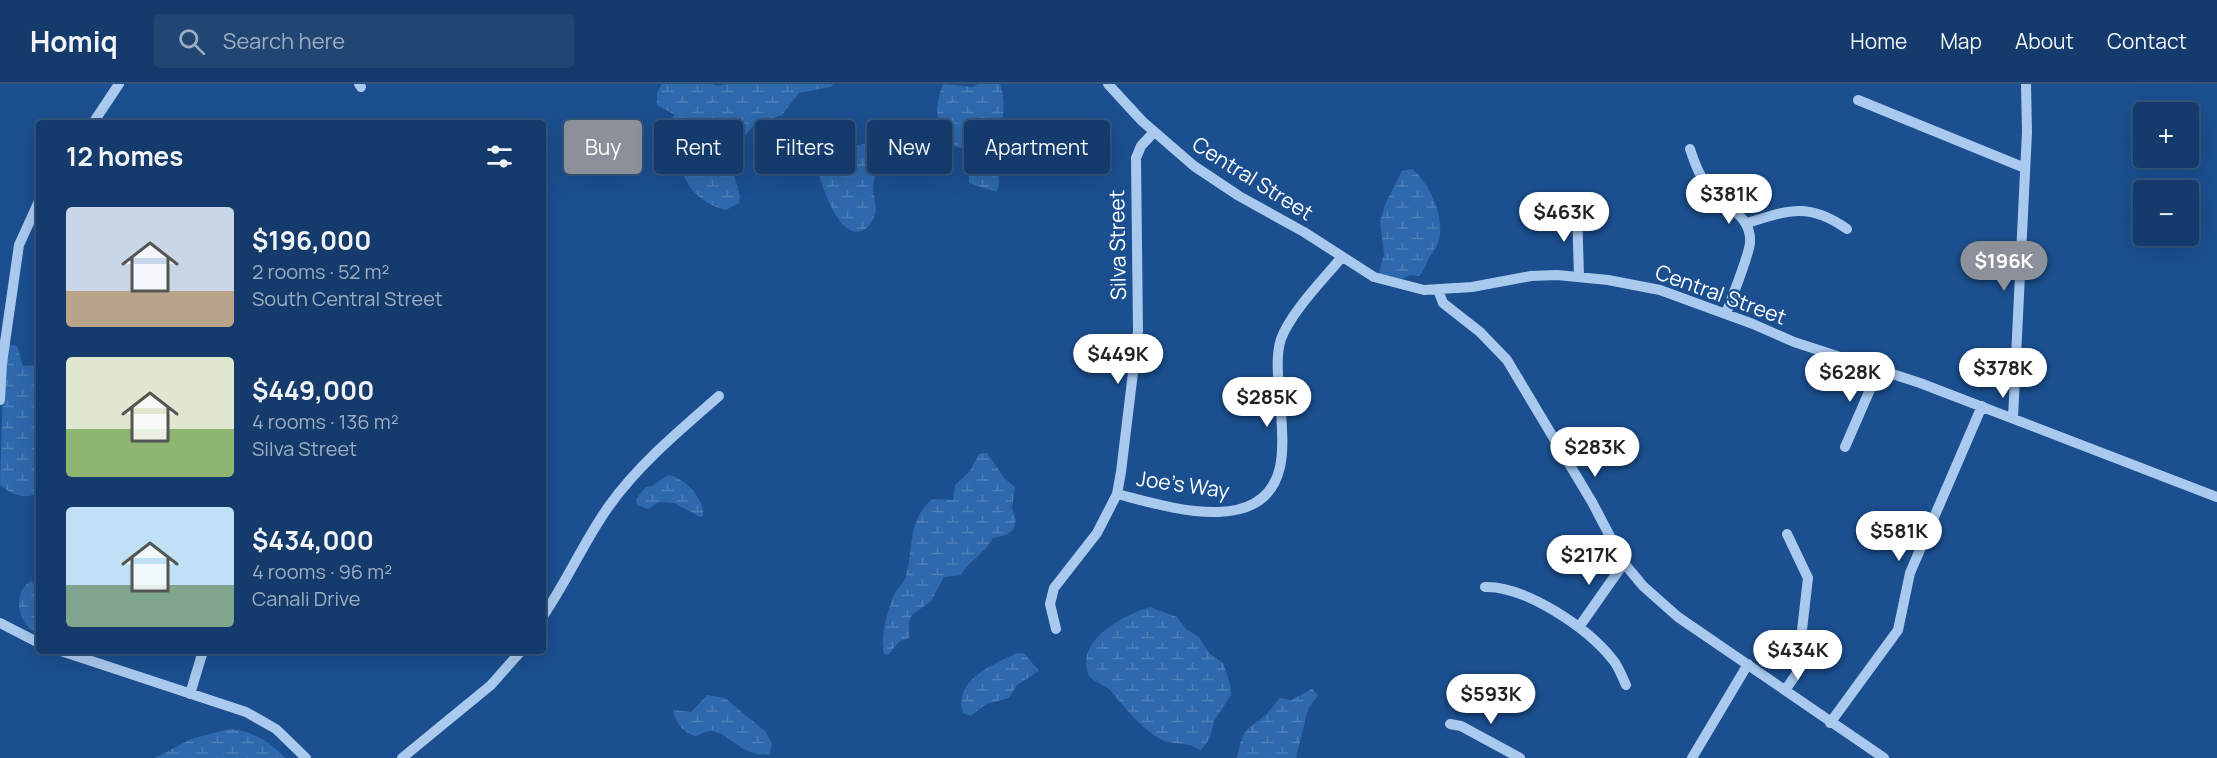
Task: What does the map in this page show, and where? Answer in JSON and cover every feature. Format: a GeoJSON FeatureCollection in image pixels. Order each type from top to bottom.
{"type":"FeatureCollection","features":[{"type":"Feature","properties":{"kind":"street"},"geometry":{"type":"LineString","coordinates":[[95,120],[119,84]]}},
{"type":"Feature","properties":{"kind":"street","name":"Central Street"},"geometry":{"type":"LineString","coordinates":[[1108,84],[1174,152],[1239,196],[1304,232],[1341,258],[1374,277],[1394,284],[1438,290],[1472,287],[1531,276],[1579,277],[1660,290],[1803,346],[1879,369],[1983,406],[2122,463],[2217,497]]}},
{"type":"Feature","properties":{"kind":"street"},"geometry":{"type":"LineString","coordinates":[[2013,418],[2025,168],[2026,84]]}},
{"type":"Feature","properties":{"kind":"street"},"geometry":{"type":"LineString","coordinates":[[1858,100],[2025,168]]}},
{"type":"Feature","properties":{"kind":"street","name":"Silva Street"},"geometry":{"type":"LineString","coordinates":[[1056,628],[1050,604],[1054,588],[1096,533],[1117,494],[1137,359],[1136,158],[1141,146],[1154,132]]}},
{"type":"Feature","properties":{"kind":"street"},"geometry":{"type":"LineString","coordinates":[[1690,149],[1699,174],[1710,190],[1747,223],[1750,245],[1726,314]]}},
{"type":"Feature","properties":{"kind":"street"},"geometry":{"type":"LineString","coordinates":[[0,400],[2,363],[19,245],[36,208]]}},
{"type":"Feature","properties":{"kind":"street"},"geometry":{"type":"LineString","coordinates":[[1577,208],[1579,277]]}},
{"type":"Feature","properties":{"kind":"street"},"geometry":{"type":"LineString","coordinates":[[1747,223],[1787,211],[1804,209],[1833,219],[1847,229]]}},
{"type":"Feature","properties":{"kind":"street","name":"Joe's Way"},"geometry":{"type":"LineString","coordinates":[[1117,494],[1162,506],[1224,513],[1251,506],[1263,496],[1274,484],[1282,456],[1279,358],[1282,337],[1341,258]]}},
{"type":"Feature","properties":{"kind":"street"},"geometry":{"type":"LineString","coordinates":[[1438,290],[1443,303],[1497,347],[1507,360],[1592,502],[1624,563],[1660,603],[1786,689],[1830,723],[1884,758]]}},
{"type":"Feature","properties":{"kind":"street"},"geometry":{"type":"LineString","coordinates":[[1845,447],[1879,369]]}},
{"type":"Feature","properties":{"kind":"street"},"geometry":{"type":"LineString","coordinates":[[546,611],[596,525],[624,487],[662,447],[719,396]]}},
{"type":"Feature","properties":{"kind":"street"},"geometry":{"type":"LineString","coordinates":[[1830,723],[1898,630],[1910,573],[1983,406]]}},
{"type":"Feature","properties":{"kind":"street"},"geometry":{"type":"LineString","coordinates":[[1786,689],[1797,673],[1808,578],[1787,534]]}},
{"type":"Feature","properties":{"kind":"street"},"geometry":{"type":"LineString","coordinates":[[1579,627],[1624,563]]}},
{"type":"Feature","properties":{"kind":"street"},"geometry":{"type":"LineString","coordinates":[[1485,587],[1497,587],[1524,596],[1579,627],[1615,662],[1626,685]]}},
{"type":"Feature","properties":{"kind":"street"},"geometry":{"type":"LineString","coordinates":[[0,623],[36,641]]}},
{"type":"Feature","properties":{"kind":"street"},"geometry":{"type":"LineString","coordinates":[[70,654],[234,707],[257,717],[284,735],[306,758]]}},
{"type":"Feature","properties":{"kind":"street"},"geometry":{"type":"LineString","coordinates":[[190,694],[202,654]]}},
{"type":"Feature","properties":{"kind":"street"},"geometry":{"type":"LineString","coordinates":[[402,758],[491,685],[517,654]]}},
{"type":"Feature","properties":{"kind":"street"},"geometry":{"type":"LineString","coordinates":[[1692,758],[1748,664]]}},
{"type":"Feature","properties":{"kind":"street"},"geometry":{"type":"LineString","coordinates":[[1450,724],[1461,726],[1520,758]]}},
{"type":"Feature","properties":{"kind":"green space"},"geometry":{"type":"Polygon","coordinates":[[[662,84],[713,84],[717,86],[726,84],[834,84],[830,87],[799,93],[782,115],[768,120],[755,120],[755,125],[743,137],[743,120],[671,120],[675,115],[657,105],[657,92],[662,84]]]}},
{"type":"Feature","properties":{"kind":"green space"},"geometry":{"type":"Polygon","coordinates":[[[943,84],[973,87],[978,84],[1000,84],[1004,101],[1002,120],[964,120],[964,149],[952,146],[952,120],[938,120],[940,91],[943,84]]]}},
{"type":"Feature","properties":{"kind":"green space"},"geometry":{"type":"Polygon","coordinates":[[[867,144],[867,174],[875,174],[873,188],[876,211],[871,223],[861,231],[852,231],[835,214],[819,174],[855,174],[855,146],[867,144]]]}},
{"type":"Feature","properties":{"kind":"green space"},"geometry":{"type":"Polygon","coordinates":[[[1412,169],[1419,175],[1430,192],[1438,212],[1440,231],[1438,243],[1421,274],[1401,279],[1379,273],[1384,254],[1380,221],[1386,202],[1402,171],[1412,169]]]}},
{"type":"Feature","properties":{"kind":"green space"},"geometry":{"type":"Polygon","coordinates":[[[685,174],[734,174],[740,196],[739,203],[726,210],[706,202],[691,189],[685,174]]]}},
{"type":"Feature","properties":{"kind":"green space"},"geometry":{"type":"Polygon","coordinates":[[[969,174],[997,174],[999,182],[996,192],[969,183],[969,174]]]}},
{"type":"Feature","properties":{"kind":"green space"},"geometry":{"type":"Polygon","coordinates":[[[8,344],[17,346],[23,366],[36,365],[36,494],[34,495],[14,494],[0,485],[3,387],[8,344]]]}},
{"type":"Feature","properties":{"kind":"green space"},"geometry":{"type":"Polygon","coordinates":[[[987,453],[1005,479],[1015,487],[1012,508],[1016,520],[1013,530],[1006,535],[993,538],[961,575],[944,577],[931,601],[912,615],[909,621],[909,638],[900,641],[888,655],[884,654],[883,640],[887,616],[894,595],[906,576],[915,525],[919,516],[932,499],[953,500],[955,485],[970,471],[979,454],[987,453]]]}},
{"type":"Feature","properties":{"kind":"green space"},"geometry":{"type":"Polygon","coordinates":[[[668,475],[687,484],[701,503],[703,516],[700,517],[674,503],[659,502],[648,509],[637,505],[636,499],[646,487],[652,486],[668,475]]]}},
{"type":"Feature","properties":{"kind":"green space"},"geometry":{"type":"Polygon","coordinates":[[[31,581],[36,587],[36,632],[22,617],[19,601],[24,586],[31,581]]]}},
{"type":"Feature","properties":{"kind":"green space"},"geometry":{"type":"Polygon","coordinates":[[[1150,607],[1177,617],[1186,629],[1199,637],[1210,654],[1223,663],[1230,683],[1231,695],[1214,721],[1210,738],[1201,750],[1191,745],[1165,741],[1154,735],[1134,718],[1110,690],[1088,674],[1086,661],[1095,640],[1116,622],[1150,607]]]}},
{"type":"Feature","properties":{"kind":"green space"},"geometry":{"type":"Polygon","coordinates":[[[1017,653],[1024,653],[1039,671],[1017,685],[1009,698],[986,704],[971,716],[963,713],[961,701],[969,683],[986,669],[1017,653]]]}},
{"type":"Feature","properties":{"kind":"green space"},"geometry":{"type":"Polygon","coordinates":[[[1312,689],[1318,695],[1308,709],[1296,758],[1237,758],[1245,732],[1280,698],[1291,700],[1312,689]]]}},
{"type":"Feature","properties":{"kind":"green space"},"geometry":{"type":"Polygon","coordinates":[[[707,695],[725,698],[765,731],[772,744],[769,754],[753,753],[714,731],[695,736],[683,730],[673,710],[691,712],[707,695]]]}},
{"type":"Feature","properties":{"kind":"green space"},"geometry":{"type":"Polygon","coordinates":[[[229,729],[260,738],[285,758],[155,758],[191,739],[229,729]]]}}]}
